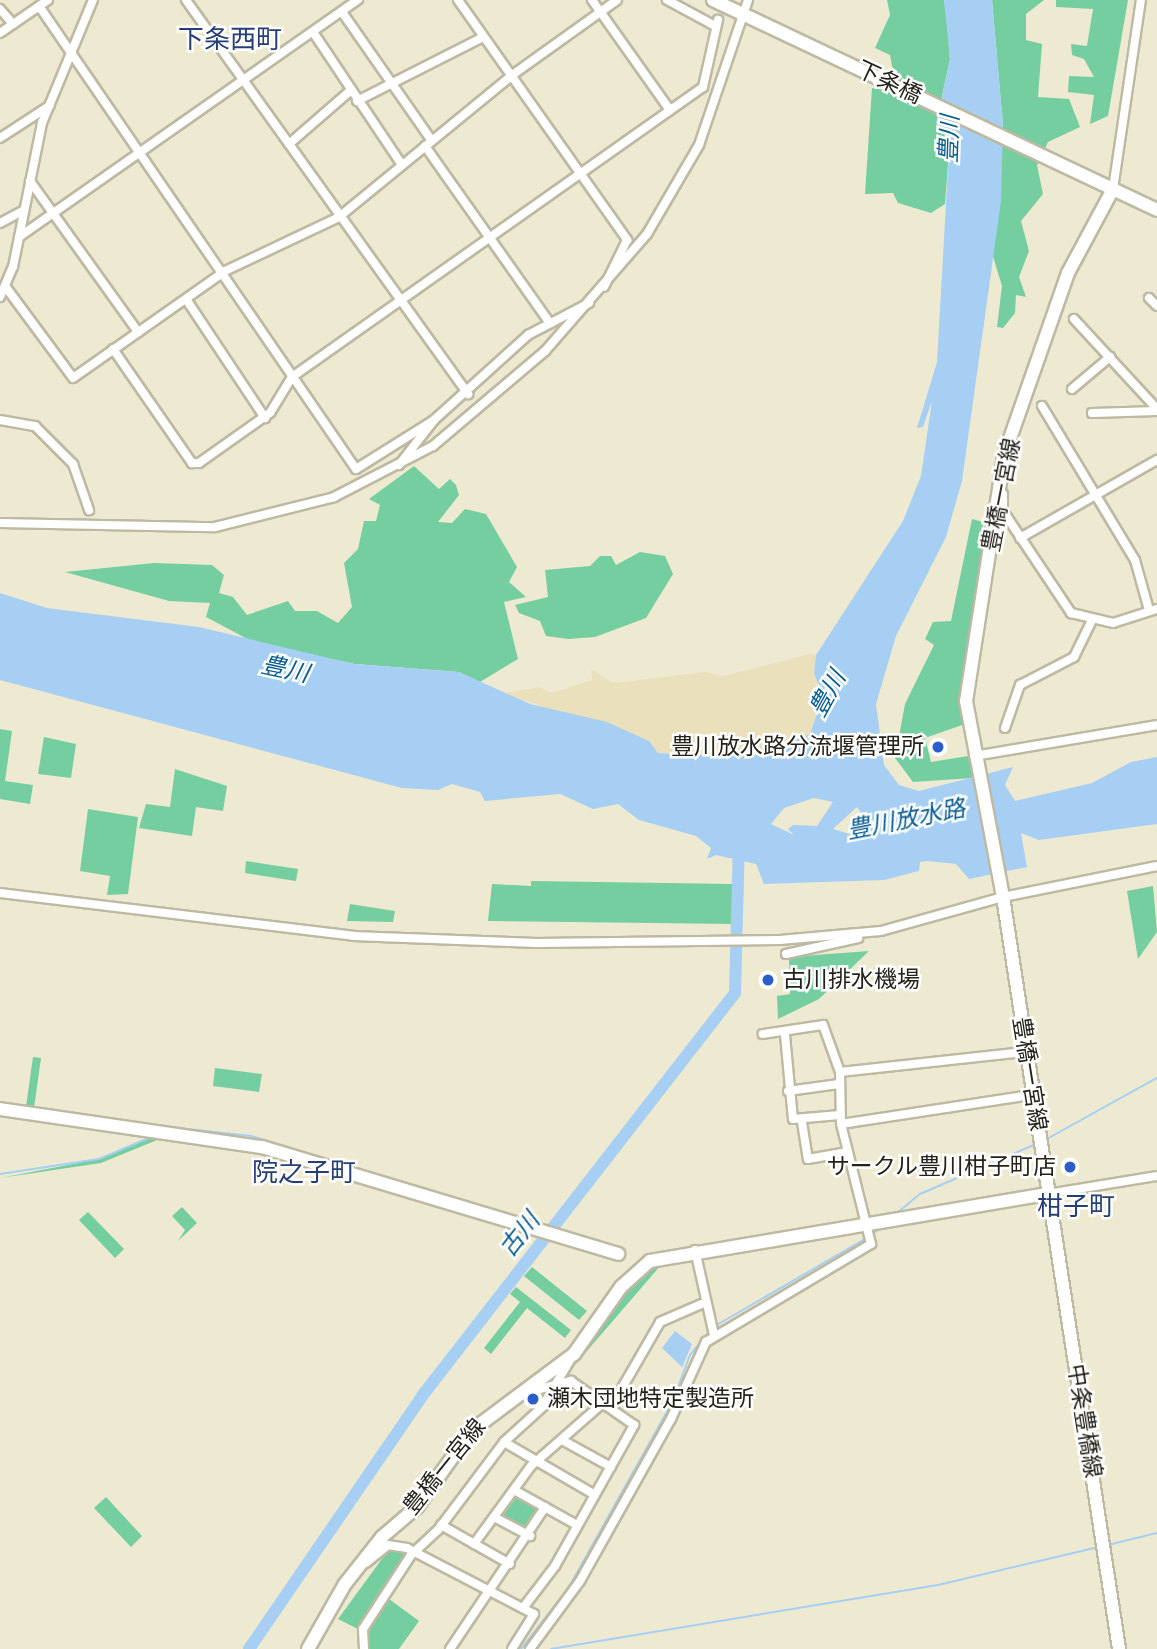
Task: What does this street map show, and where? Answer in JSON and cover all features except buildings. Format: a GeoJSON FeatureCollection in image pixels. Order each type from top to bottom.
{"type":"FeatureCollection","features":[{"type":"Feature","properties":{"kind":"main road"},"geometry":{"type":"LineString","coordinates":[[713,0],[747,17]]}},
{"type":"Feature","properties":{"kind":"main road","name":"下条橋"},"geometry":{"type":"LineString","coordinates":[[747,17],[1113,189]]}},
{"type":"Feature","properties":{"kind":"main road"},"geometry":{"type":"LineString","coordinates":[[1113,189],[1157,209]]}},
{"type":"Feature","properties":{"kind":"main road","name":"豊橋一宮線"},"geometry":{"type":"LineString","coordinates":[[308,1649],[382,1537],[417,1507],[483,1417],[575,1354],[645,1264],[695,1250],[867,1227],[892,1218],[1047,1194],[1003,897],[973,756],[965,701],[1004,456],[1068,273],[1113,189]]}},
{"type":"Feature","properties":{"kind":"main road"},"geometry":{"type":"LineString","coordinates":[[0,1109],[262,1146],[618,1254]]}},
{"type":"Feature","properties":{"kind":"main road","name":"中条豊橋線"},"geometry":{"type":"LineString","coordinates":[[1047,1194],[1119,1649]]}},
{"type":"Feature","properties":{"kind":"street"},"geometry":{"type":"LineString","coordinates":[[0,33],[48,0]]}},
{"type":"Feature","properties":{"kind":"street"},"geometry":{"type":"LineString","coordinates":[[0,297],[19,237],[49,106],[93,0]]}},
{"type":"Feature","properties":{"kind":"street"},"geometry":{"type":"LineString","coordinates":[[187,0],[339,217],[468,394]]}},
{"type":"Feature","properties":{"kind":"street"},"geometry":{"type":"LineString","coordinates":[[19,237],[358,0]]}},
{"type":"Feature","properties":{"kind":"street"},"geometry":{"type":"LineString","coordinates":[[458,0],[627,240],[604,287]]}},
{"type":"Feature","properties":{"kind":"street"},"geometry":{"type":"LineString","coordinates":[[592,0],[670,110]]}},
{"type":"Feature","properties":{"kind":"street"},"geometry":{"type":"LineString","coordinates":[[5,286],[73,378],[225,271],[339,217],[511,76],[617,0]]}},
{"type":"Feature","properties":{"kind":"street"},"geometry":{"type":"LineString","coordinates":[[113,349],[192,463],[265,418],[292,377],[703,87],[716,23],[667,0]]}},
{"type":"Feature","properties":{"kind":"street"},"geometry":{"type":"LineString","coordinates":[[0,523],[215,527],[323,500],[397,468],[465,421],[595,300],[647,234],[699,145],[747,17],[748,0]]}},
{"type":"Feature","properties":{"kind":"street"},"geometry":{"type":"LineString","coordinates":[[1113,189],[1141,0]]}},
{"type":"Feature","properties":{"kind":"street"},"geometry":{"type":"LineString","coordinates":[[39,6],[225,271],[232,296],[356,468],[434,420],[550,323],[595,300]]}},
{"type":"Feature","properties":{"kind":"street"},"geometry":{"type":"LineString","coordinates":[[0,9],[13,24]]}},
{"type":"Feature","properties":{"kind":"street"},"geometry":{"type":"LineString","coordinates":[[342,12],[489,239],[550,323]]}},
{"type":"Feature","properties":{"kind":"street"},"geometry":{"type":"LineString","coordinates":[[313,32],[401,165]]}},
{"type":"Feature","properties":{"kind":"street"},"geometry":{"type":"LineString","coordinates":[[357,102],[483,37]]}},
{"type":"Feature","properties":{"kind":"street"},"geometry":{"type":"LineString","coordinates":[[289,144],[350,91]]}},
{"type":"Feature","properties":{"kind":"street"},"geometry":{"type":"LineString","coordinates":[[0,138],[49,106]]}},
{"type":"Feature","properties":{"kind":"street"},"geometry":{"type":"LineString","coordinates":[[30,181],[56,213],[138,332]]}},
{"type":"Feature","properties":{"kind":"street"},"geometry":{"type":"LineString","coordinates":[[0,223],[24,210]]}},
{"type":"Feature","properties":{"kind":"street"},"geometry":{"type":"LineString","coordinates":[[1149,298],[1157,306]]}},
{"type":"Feature","properties":{"kind":"street"},"geometry":{"type":"LineString","coordinates":[[186,299],[265,418]]}},
{"type":"Feature","properties":{"kind":"street"},"geometry":{"type":"LineString","coordinates":[[1074,319],[1157,410]]}},
{"type":"Feature","properties":{"kind":"street"},"geometry":{"type":"LineString","coordinates":[[1072,389],[1110,357]]}},
{"type":"Feature","properties":{"kind":"street"},"geometry":{"type":"LineString","coordinates":[[1004,456],[1003,511],[1063,605],[1091,622],[1113,623],[1153,610],[1135,560],[1042,406]]}},
{"type":"Feature","properties":{"kind":"street"},"geometry":{"type":"LineString","coordinates":[[1092,413],[1157,410]]}},
{"type":"Feature","properties":{"kind":"street"},"geometry":{"type":"LineString","coordinates":[[0,419],[34,426],[73,464],[89,510]]}},
{"type":"Feature","properties":{"kind":"street"},"geometry":{"type":"LineString","coordinates":[[397,468],[434,420]]}},
{"type":"Feature","properties":{"kind":"street"},"geometry":{"type":"LineString","coordinates":[[1020,538],[1097,498],[1157,460]]}},
{"type":"Feature","properties":{"kind":"street"},"geometry":{"type":"LineString","coordinates":[[1005,728],[1020,685],[1074,657],[1091,622]]}},
{"type":"Feature","properties":{"kind":"street"},"geometry":{"type":"LineString","coordinates":[[973,756],[1157,725]]}},
{"type":"Feature","properties":{"kind":"street"},"geometry":{"type":"LineString","coordinates":[[786,954],[1003,897],[1157,866]]}},
{"type":"Feature","properties":{"kind":"street"},"geometry":{"type":"LineString","coordinates":[[0,893],[353,936],[537,943],[873,932]]}},
{"type":"Feature","properties":{"kind":"street"},"geometry":{"type":"LineString","coordinates":[[530,1649],[580,1581],[712,1331],[870,1241],[840,1119],[840,1072],[823,1025],[785,1035],[763,1034]]}},
{"type":"Feature","properties":{"kind":"street"},"geometry":{"type":"LineString","coordinates":[[785,1035],[788,1091],[793,1119],[802,1122],[1031,1094]]}},
{"type":"Feature","properties":{"kind":"street"},"geometry":{"type":"LineString","coordinates":[[840,1072],[1024,1052]]}},
{"type":"Feature","properties":{"kind":"street"},"geometry":{"type":"LineString","coordinates":[[788,1091],[839,1084]]}},
{"type":"Feature","properties":{"kind":"street"},"geometry":{"type":"LineString","coordinates":[[802,1122],[808,1159],[847,1152]]}},
{"type":"Feature","properties":{"kind":"street"},"geometry":{"type":"LineString","coordinates":[[1047,1194],[1157,1177]]}},
{"type":"Feature","properties":{"kind":"street"},"geometry":{"type":"LineString","coordinates":[[695,1250],[712,1331]]}},
{"type":"Feature","properties":{"kind":"street"},"geometry":{"type":"LineString","coordinates":[[474,1544],[535,1463],[608,1405],[660,1322],[704,1303]]}},
{"type":"Feature","properties":{"kind":"street"},"geometry":{"type":"LineString","coordinates":[[541,1409],[575,1354]]}},
{"type":"Feature","properties":{"kind":"street"},"geometry":{"type":"LineString","coordinates":[[365,1649],[363,1629],[414,1551],[441,1525],[504,1442],[571,1381]]}},
{"type":"Feature","properties":{"kind":"street"},"geometry":{"type":"LineString","coordinates":[[518,1394],[571,1381],[634,1425],[578,1525],[523,1608]]}},
{"type":"Feature","properties":{"kind":"street"},"geometry":{"type":"LineString","coordinates":[[562,1440],[611,1467]]}},
{"type":"Feature","properties":{"kind":"street"},"geometry":{"type":"LineString","coordinates":[[504,1442],[535,1463],[595,1495]]}},
{"type":"Feature","properties":{"kind":"street"},"geometry":{"type":"LineString","coordinates":[[514,1490],[578,1525]]}},
{"type":"Feature","properties":{"kind":"street"},"geometry":{"type":"LineString","coordinates":[[450,1649],[488,1590],[530,1536],[545,1507]]}},
{"type":"Feature","properties":{"kind":"street"},"geometry":{"type":"LineString","coordinates":[[494,1517],[530,1536]]}},
{"type":"Feature","properties":{"kind":"street"},"geometry":{"type":"LineString","coordinates":[[441,1525],[510,1564]]}},
{"type":"Feature","properties":{"kind":"street"},"geometry":{"type":"LineString","coordinates":[[361,1567],[388,1545],[414,1551],[537,1616],[512,1649]]}},
{"type":"Feature","properties":{"kind":"green space"},"geometry":{"type":"Polygon","coordinates":[[[887,0],[944,0],[950,59],[936,124],[950,131],[949,151],[945,204],[931,213],[898,203],[893,193],[865,194],[872,88],[884,90],[893,71],[890,55],[875,48],[890,15],[887,0]]]}},
{"type":"Feature","properties":{"kind":"green space"},"geometry":{"type":"Polygon","coordinates":[[[992,0],[1044,0],[1026,14],[1026,40],[1042,44],[1038,97],[1069,99],[1080,127],[1048,142],[1037,165],[1043,194],[1021,221],[1029,251],[1019,277],[1026,297],[1016,295],[1015,313],[1003,328],[997,327],[1002,286],[992,253],[1003,125],[992,0]]]}},
{"type":"Feature","properties":{"kind":"green space"},"geometry":{"type":"Polygon","coordinates":[[[1056,0],[1128,0],[1108,116],[1090,124],[1094,95],[1068,92],[1069,76],[1094,77],[1084,59],[1072,55],[1071,44],[1087,46],[1093,9],[1056,7],[1056,0]]]}},
{"type":"Feature","properties":{"kind":"green space"},"geometry":{"type":"Polygon","coordinates":[[[414,466],[439,489],[450,479],[456,485],[459,495],[438,522],[452,523],[465,509],[486,514],[517,567],[509,582],[526,597],[504,602],[518,659],[480,682],[459,672],[355,664],[253,642],[206,617],[210,603],[169,601],[65,572],[154,563],[212,565],[224,575],[219,593],[233,597],[247,615],[288,601],[295,611],[317,611],[338,623],[352,607],[344,563],[358,549],[364,521],[376,521],[380,505],[369,499],[414,466]]]}},
{"type":"Feature","properties":{"kind":"green space"},"geometry":{"type":"Polygon","coordinates":[[[972,519],[983,522],[981,570],[962,725],[925,738],[931,762],[968,756],[973,778],[913,782],[895,758],[905,704],[934,645],[925,639],[933,622],[951,621],[972,519]]]}},
{"type":"Feature","properties":{"kind":"green space"},"geometry":{"type":"Polygon","coordinates":[[[640,552],[665,556],[673,574],[646,618],[595,637],[568,639],[546,636],[540,621],[519,613],[515,605],[548,597],[545,570],[590,566],[600,556],[611,556],[616,565],[640,552]]]}},
{"type":"Feature","properties":{"kind":"green space"},"geometry":{"type":"Polygon","coordinates":[[[0,729],[12,731],[5,781],[33,785],[30,804],[0,799],[0,729]]]}},
{"type":"Feature","properties":{"kind":"green space"},"geometry":{"type":"Polygon","coordinates":[[[44,737],[76,744],[71,778],[38,774],[44,737]]]}},
{"type":"Feature","properties":{"kind":"green space"},"geometry":{"type":"Polygon","coordinates":[[[175,769],[227,786],[223,811],[196,807],[192,836],[139,828],[146,804],[170,807],[175,769]]]}},
{"type":"Feature","properties":{"kind":"green space"},"geometry":{"type":"Polygon","coordinates":[[[88,809],[138,817],[128,894],[107,895],[110,876],[80,871],[88,809]]]}},
{"type":"Feature","properties":{"kind":"green space"},"geometry":{"type":"Polygon","coordinates":[[[246,861],[298,869],[296,881],[245,873],[246,861]]]}},
{"type":"Feature","properties":{"kind":"green space"},"geometry":{"type":"Polygon","coordinates":[[[531,881],[732,884],[733,924],[488,921],[492,884],[531,886],[531,881]]]}},
{"type":"Feature","properties":{"kind":"green space"},"geometry":{"type":"Polygon","coordinates":[[[1153,886],[1157,932],[1138,959],[1127,891],[1153,886]]]}},
{"type":"Feature","properties":{"kind":"green space"},"geometry":{"type":"Polygon","coordinates":[[[350,904],[395,911],[393,922],[347,921],[350,904]]]}},
{"type":"Feature","properties":{"kind":"green space"},"geometry":{"type":"Polygon","coordinates":[[[869,951],[819,999],[778,1019],[777,996],[790,994],[789,957],[869,951]]]}},
{"type":"Feature","properties":{"kind":"green space"},"geometry":{"type":"Polygon","coordinates":[[[33,1057],[41,1058],[34,1108],[26,1107],[33,1057]]]}},
{"type":"Feature","properties":{"kind":"green space"},"geometry":{"type":"Polygon","coordinates":[[[215,1068],[262,1074],[259,1092],[213,1086],[215,1068]]]}},
{"type":"Feature","properties":{"kind":"green space"},"geometry":{"type":"Polygon","coordinates":[[[153,1137],[162,1138],[101,1163],[0,1178],[99,1159],[153,1137]]]}},
{"type":"Feature","properties":{"kind":"green space"},"geometry":{"type":"Polygon","coordinates":[[[182,1207],[197,1223],[178,1241],[185,1230],[172,1216],[182,1207]]]}},
{"type":"Feature","properties":{"kind":"green space"},"geometry":{"type":"Polygon","coordinates":[[[88,1212],[124,1249],[115,1258],[79,1220],[88,1212]]]}},
{"type":"Feature","properties":{"kind":"green space"},"geometry":{"type":"Polygon","coordinates":[[[649,1265],[661,1265],[568,1373],[630,1284],[649,1265]]]}},
{"type":"Feature","properties":{"kind":"green space"},"geometry":{"type":"Polygon","coordinates":[[[532,1267],[587,1311],[579,1320],[524,1276],[532,1267]]]}},
{"type":"Feature","properties":{"kind":"green space"},"geometry":{"type":"Polygon","coordinates":[[[516,1287],[571,1330],[565,1338],[527,1308],[491,1354],[484,1348],[520,1302],[510,1294],[516,1287]]]}},
{"type":"Feature","properties":{"kind":"green space"},"geometry":{"type":"Polygon","coordinates":[[[518,1495],[540,1511],[525,1531],[501,1518],[518,1495]]]}},
{"type":"Feature","properties":{"kind":"green space"},"geometry":{"type":"Polygon","coordinates":[[[106,1497],[142,1536],[131,1547],[94,1508],[106,1497]]]}},
{"type":"Feature","properties":{"kind":"green space"},"geometry":{"type":"Polygon","coordinates":[[[390,1548],[407,1554],[360,1630],[338,1619],[390,1548]]]}},
{"type":"Feature","properties":{"kind":"green space"},"geometry":{"type":"Polygon","coordinates":[[[389,1599],[419,1621],[399,1649],[367,1649],[367,1626],[389,1599]]]}},
{"type":"Feature","properties":{"kind":"sand"},"geometry":{"type":"Polygon","coordinates":[[[810,654],[816,655],[814,673],[823,696],[810,734],[742,761],[749,750],[714,756],[658,753],[648,741],[607,722],[586,722],[504,693],[539,687],[552,693],[592,680],[591,669],[613,683],[705,672],[723,676],[810,654]]]}},
{"type":"Feature","properties":{"kind":"water"},"geometry":{"type":"Polygon","coordinates":[[[944,0],[992,0],[1003,125],[1001,201],[962,481],[946,537],[896,636],[876,704],[884,765],[899,785],[919,791],[1013,767],[1005,785],[1015,801],[1092,783],[1131,762],[1157,757],[1157,824],[1039,840],[1021,833],[1027,867],[969,879],[956,864],[927,861],[920,862],[919,871],[884,880],[764,884],[756,864],[716,855],[707,859],[711,848],[696,836],[639,820],[618,804],[593,809],[560,794],[485,801],[480,792],[452,784],[438,790],[402,788],[0,680],[0,593],[47,608],[199,627],[354,664],[459,672],[530,704],[607,722],[649,741],[658,753],[714,756],[750,749],[743,760],[810,734],[823,697],[814,673],[816,655],[903,521],[921,476],[932,401],[923,427],[917,428],[937,362],[950,131],[936,124],[950,59],[944,0]],[[814,798],[784,808],[771,824],[794,835],[788,829],[793,825],[817,826],[833,802],[814,798]],[[857,807],[833,829],[850,834],[871,827],[857,807]]]}},
{"type":"Feature","properties":{"kind":"water"},"geometry":{"type":"Polygon","coordinates":[[[675,1331],[692,1344],[682,1367],[662,1348],[675,1331]]]}},
{"type":"Feature","properties":{"kind":"waterway","name":"古川"},"geometry":{"type":"LineString","coordinates":[[249,1649],[422,1396],[735,993],[739,843]]}},
{"type":"Feature","properties":{"kind":"waterway"},"geometry":{"type":"LineString","coordinates":[[1045,1140],[1157,1078]]}},
{"type":"Feature","properties":{"kind":"waterway"},"geometry":{"type":"LineString","coordinates":[[160,1126],[251,1136],[484,1207]]}},
{"type":"Feature","properties":{"kind":"waterway"},"geometry":{"type":"LineString","coordinates":[[0,1174],[99,1159],[151,1137]]}},
{"type":"Feature","properties":{"kind":"waterway"},"geometry":{"type":"LineString","coordinates":[[896,1214],[920,1194],[1034,1145]]}},
{"type":"Feature","properties":{"kind":"waterway"},"geometry":{"type":"LineString","coordinates":[[872,1235],[881,1227]]}},
{"type":"Feature","properties":{"kind":"waterway"},"geometry":{"type":"LineString","coordinates":[[715,1326],[867,1238]]}},
{"type":"Feature","properties":{"kind":"waterway"},"geometry":{"type":"LineString","coordinates":[[521,1649],[569,1587],[672,1403],[690,1355],[710,1330]]}},
{"type":"Feature","properties":{"kind":"waterway"},"geometry":{"type":"LineString","coordinates":[[1108,1545],[1157,1533]]}},
{"type":"Feature","properties":{"kind":"waterway"},"geometry":{"type":"LineString","coordinates":[[551,1649],[938,1585],[1099,1547]]}},
{"type":"Feature","properties":{"kind":"place","name":"豊川放水路分流堰管理所"},"geometry":{"type":"Point","coordinates":[938,747]}},
{"type":"Feature","properties":{"kind":"place","name":"古川排水機場"},"geometry":{"type":"Point","coordinates":[768,980]}},
{"type":"Feature","properties":{"kind":"place","name":"サークル豊川柑子町店"},"geometry":{"type":"Point","coordinates":[1070,1167]}},
{"type":"Feature","properties":{"kind":"place","name":"瀬木団地特定製造所"},"geometry":{"type":"Point","coordinates":[533,1399]}},
{"type":"Feature","properties":{"kind":"district","name":"下条西町"},"geometry":{"type":"Point","coordinates":[230,40]}},
{"type":"Feature","properties":{"kind":"district","name":"院之子町"},"geometry":{"type":"Point","coordinates":[304,1173]}},
{"type":"Feature","properties":{"kind":"district","name":"柑子町"},"geometry":{"type":"Point","coordinates":[1076,1207]}},
{"type":"Feature","properties":{"kind":"water label","name":"豊川"},"geometry":{"type":"Point","coordinates":[950,139]}},
{"type":"Feature","properties":{"kind":"water label","name":"豊川"},"geometry":{"type":"Point","coordinates":[285,670]}},
{"type":"Feature","properties":{"kind":"water label","name":"豊川"},"geometry":{"type":"Point","coordinates":[828,694]}},
{"type":"Feature","properties":{"kind":"water label","name":"豊川放水路"},"geometry":{"type":"Point","coordinates":[906,820]}}]}
